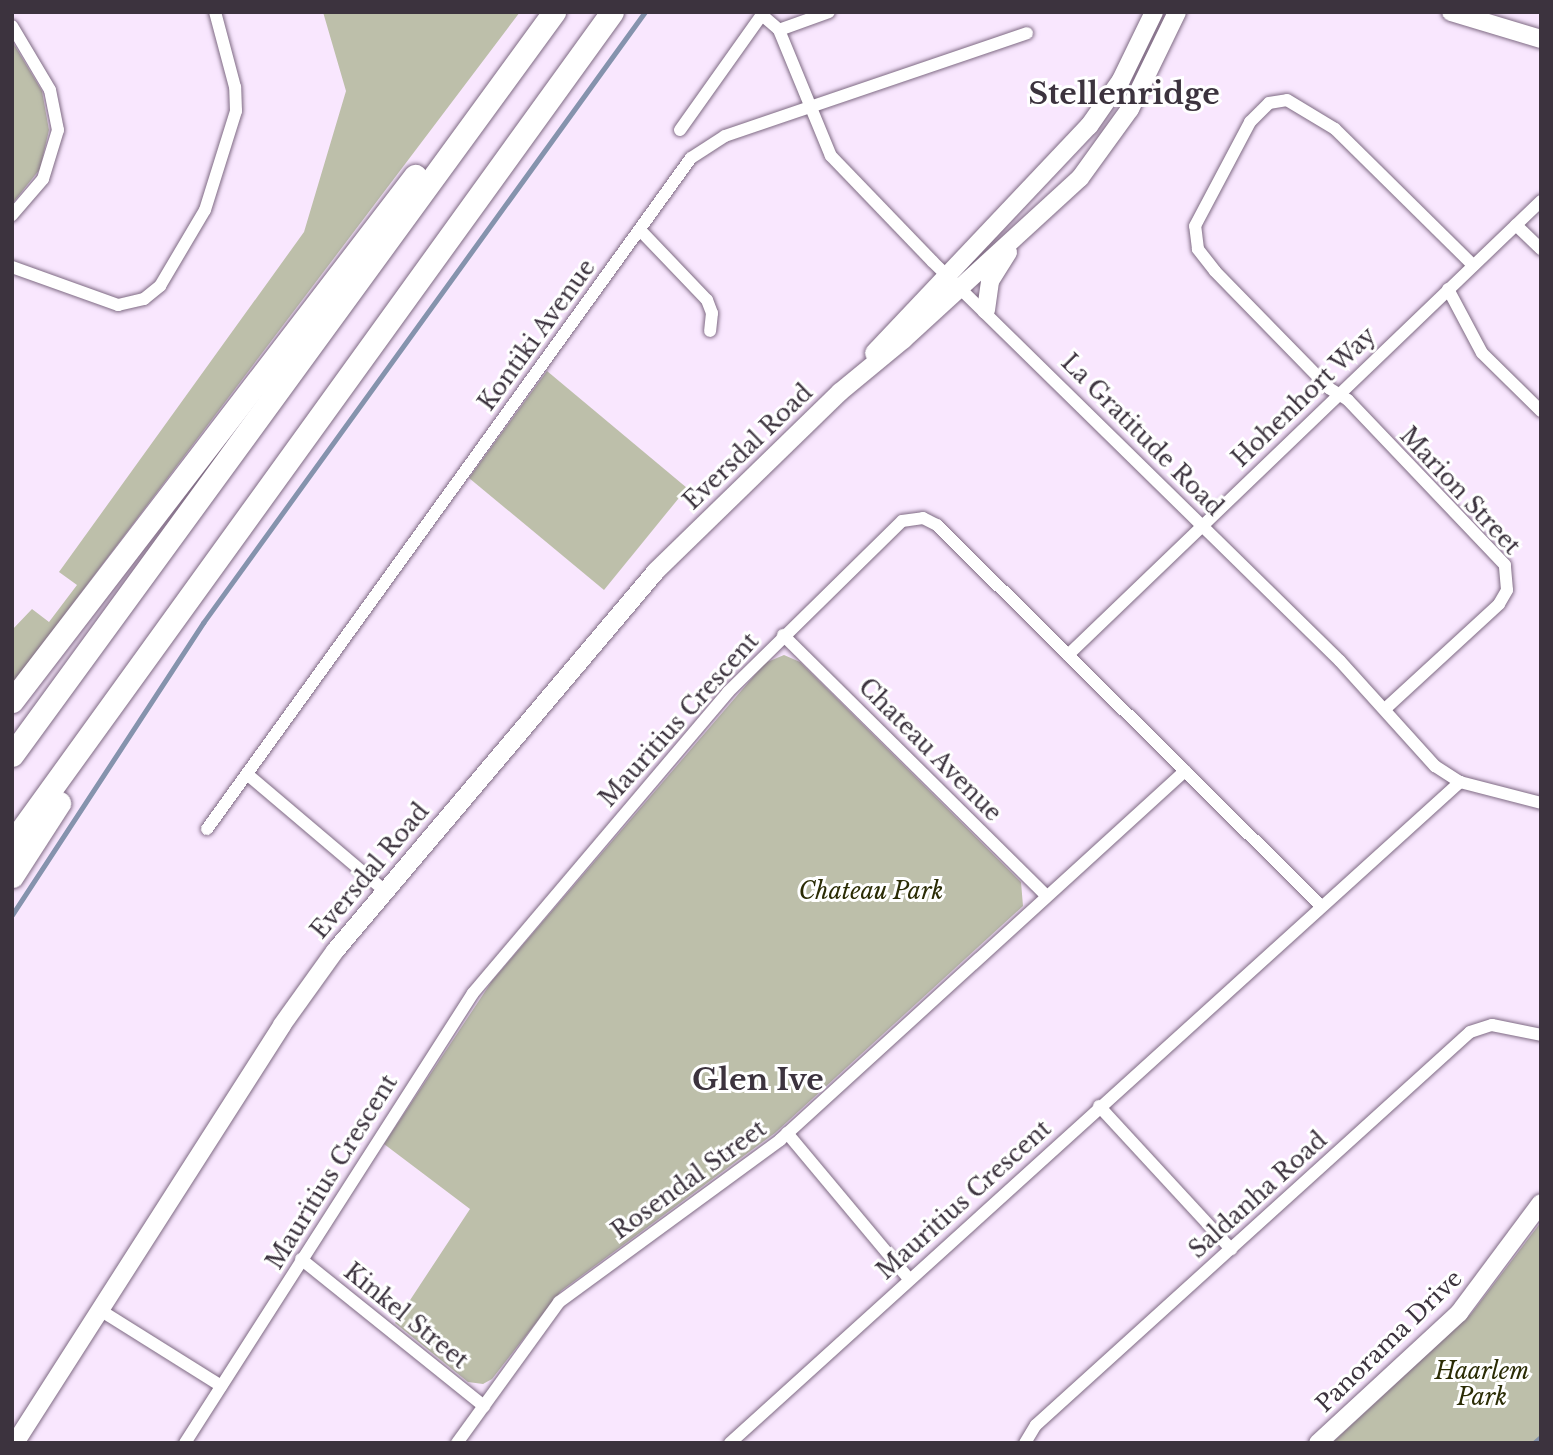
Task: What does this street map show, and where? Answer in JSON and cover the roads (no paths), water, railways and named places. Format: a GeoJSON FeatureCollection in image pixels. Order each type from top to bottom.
{"type":"FeatureCollection","features":[{"type":"Feature","properties":{"kind":"highway"},"geometry":{"type":"LineString","coordinates":[[12,701],[68,634],[539,12]]}},
{"type":"Feature","properties":{"kind":"highway"},"geometry":{"type":"LineString","coordinates":[[12,755],[554,12]]}},
{"type":"Feature","properties":{"kind":"highway"},"geometry":{"type":"LineString","coordinates":[[12,843],[612,12]]}},
{"type":"Feature","properties":{"kind":"highway"},"geometry":{"type":"LineString","coordinates":[[12,876],[169,628]]}},
{"type":"Feature","properties":{"kind":"main road","name":"Eversdal Road"},"geometry":{"type":"LineString","coordinates":[[840,392],[945,273],[1089,126],[1121,80],[1154,12]]}},
{"type":"Feature","properties":{"kind":"main road","name":"Eversdal Road"},"geometry":{"type":"LineString","coordinates":[[15,1443],[304,991],[385,891],[656,571],[840,392],[1066,192],[1118,129],[1177,12]]}},
{"type":"Feature","properties":{"kind":"main road"},"geometry":{"type":"LineString","coordinates":[[1451,12],[1541,39]]}},
{"type":"Feature","properties":{"kind":"main road"},"geometry":{"type":"LineString","coordinates":[[986,310],[988,286],[996,267],[1066,192]]}},
{"type":"Feature","properties":{"kind":"main road","name":"Panorama Drive"},"geometry":{"type":"LineString","coordinates":[[1318,1443],[1459,1312],[1541,1203]]}},
{"type":"Feature","properties":{"kind":"street"},"geometry":{"type":"LineString","coordinates":[[12,267],[118,305],[144,299],[160,286],[205,210],[236,111],[235,87],[215,12]]}},
{"type":"Feature","properties":{"kind":"street"},"geometry":{"type":"LineString","coordinates":[[680,130],[763,14],[779,30],[829,12]]}},
{"type":"Feature","properties":{"kind":"street"},"geometry":{"type":"LineString","coordinates":[[12,26],[50,90],[58,130],[43,179],[12,215]]}},
{"type":"Feature","properties":{"kind":"street","name":"La Gratitude Road"},"geometry":{"type":"LineString","coordinates":[[779,30],[808,107],[837,164],[1201,523],[1385,709],[1435,766],[1460,782]]}},
{"type":"Feature","properties":{"kind":"street","name":"Kontiki Avenue"},"geometry":{"type":"LineString","coordinates":[[207,829],[639,230],[699,151],[725,136],[1027,33]]}},
{"type":"Feature","properties":{"kind":"street"},"geometry":{"type":"LineString","coordinates":[[1338,393],[1215,271],[1194,237],[1203,207],[1260,108],[1287,100],[1318,116],[1473,265]]}},
{"type":"Feature","properties":{"kind":"street","name":"Hohenhort Way"},"geometry":{"type":"LineString","coordinates":[[1068,655],[1201,523],[1541,201]]}},
{"type":"Feature","properties":{"kind":"street"},"geometry":{"type":"LineString","coordinates":[[1516,225],[1541,249]]}},
{"type":"Feature","properties":{"kind":"street"},"geometry":{"type":"LineString","coordinates":[[639,230],[707,300],[710,331]]}},
{"type":"Feature","properties":{"kind":"street"},"geometry":{"type":"LineString","coordinates":[[1448,289],[1482,353],[1541,411]]}},
{"type":"Feature","properties":{"kind":"street","name":"Marion Street"},"geometry":{"type":"LineString","coordinates":[[1338,393],[1500,558],[1508,573],[1507,590],[1499,604],[1385,709]]}},
{"type":"Feature","properties":{"kind":"street","name":"Mauritius Crescent"},"geometry":{"type":"LineString","coordinates":[[185,1443],[473,993],[711,712],[783,635],[896,525],[915,518],[937,525],[1320,905]]}},
{"type":"Feature","properties":{"kind":"street","name":"Chateau Avenue"},"geometry":{"type":"LineString","coordinates":[[783,635],[1047,896]]}},
{"type":"Feature","properties":{"kind":"street","name":"Rosendal Street"},"geometry":{"type":"LineString","coordinates":[[457,1443],[559,1302],[787,1133],[1185,771]]}},
{"type":"Feature","properties":{"kind":"street"},"geometry":{"type":"LineString","coordinates":[[247,774],[385,891]]}},
{"type":"Feature","properties":{"kind":"street"},"geometry":{"type":"LineString","coordinates":[[1460,782],[1541,803]]}},
{"type":"Feature","properties":{"kind":"street","name":"Mauritius Crescent"},"geometry":{"type":"LineString","coordinates":[[730,1443],[1320,905],[1460,782]]}},
{"type":"Feature","properties":{"kind":"street","name":"Saldanha Road"},"geometry":{"type":"LineString","coordinates":[[1025,1443],[1036,1425],[1470,1032],[1492,1025],[1541,1035]]}},
{"type":"Feature","properties":{"kind":"street"},"geometry":{"type":"LineString","coordinates":[[1099,1106],[1231,1249]]}},
{"type":"Feature","properties":{"kind":"street"},"geometry":{"type":"LineString","coordinates":[[787,1133],[909,1279]]}},
{"type":"Feature","properties":{"kind":"street","name":"Kinkel Street"},"geometry":{"type":"LineString","coordinates":[[301,1259],[484,1405]]}},
{"type":"Feature","properties":{"kind":"street"},"geometry":{"type":"LineString","coordinates":[[100,1310],[221,1386]]}},
{"type":"Feature","properties":{"kind":"waterway"},"geometry":{"type":"LineString","coordinates":[[12,915],[203,623],[645,12]]}},
{"type":"Feature","properties":{"kind":"waterway"},"geometry":{"type":"LineString","coordinates":[[1534,1443],[1541,1437]]}},
{"type":"Feature","properties":{"kind":"district","name":"Stellenridge"},"geometry":{"type":"Point","coordinates":[1124,94]}},
{"type":"Feature","properties":{"kind":"district","name":"Glen Ive"},"geometry":{"type":"Point","coordinates":[758,1080]}},
{"type":"Feature","properties":{"kind":"park label","name":"Chateau Park"},"geometry":{"type":"Point","coordinates":[871,891]}},
{"type":"Feature","properties":{"kind":"park label","name":"Haarlem Park"},"geometry":{"type":"Point","coordinates":[1482,1384]}}]}
